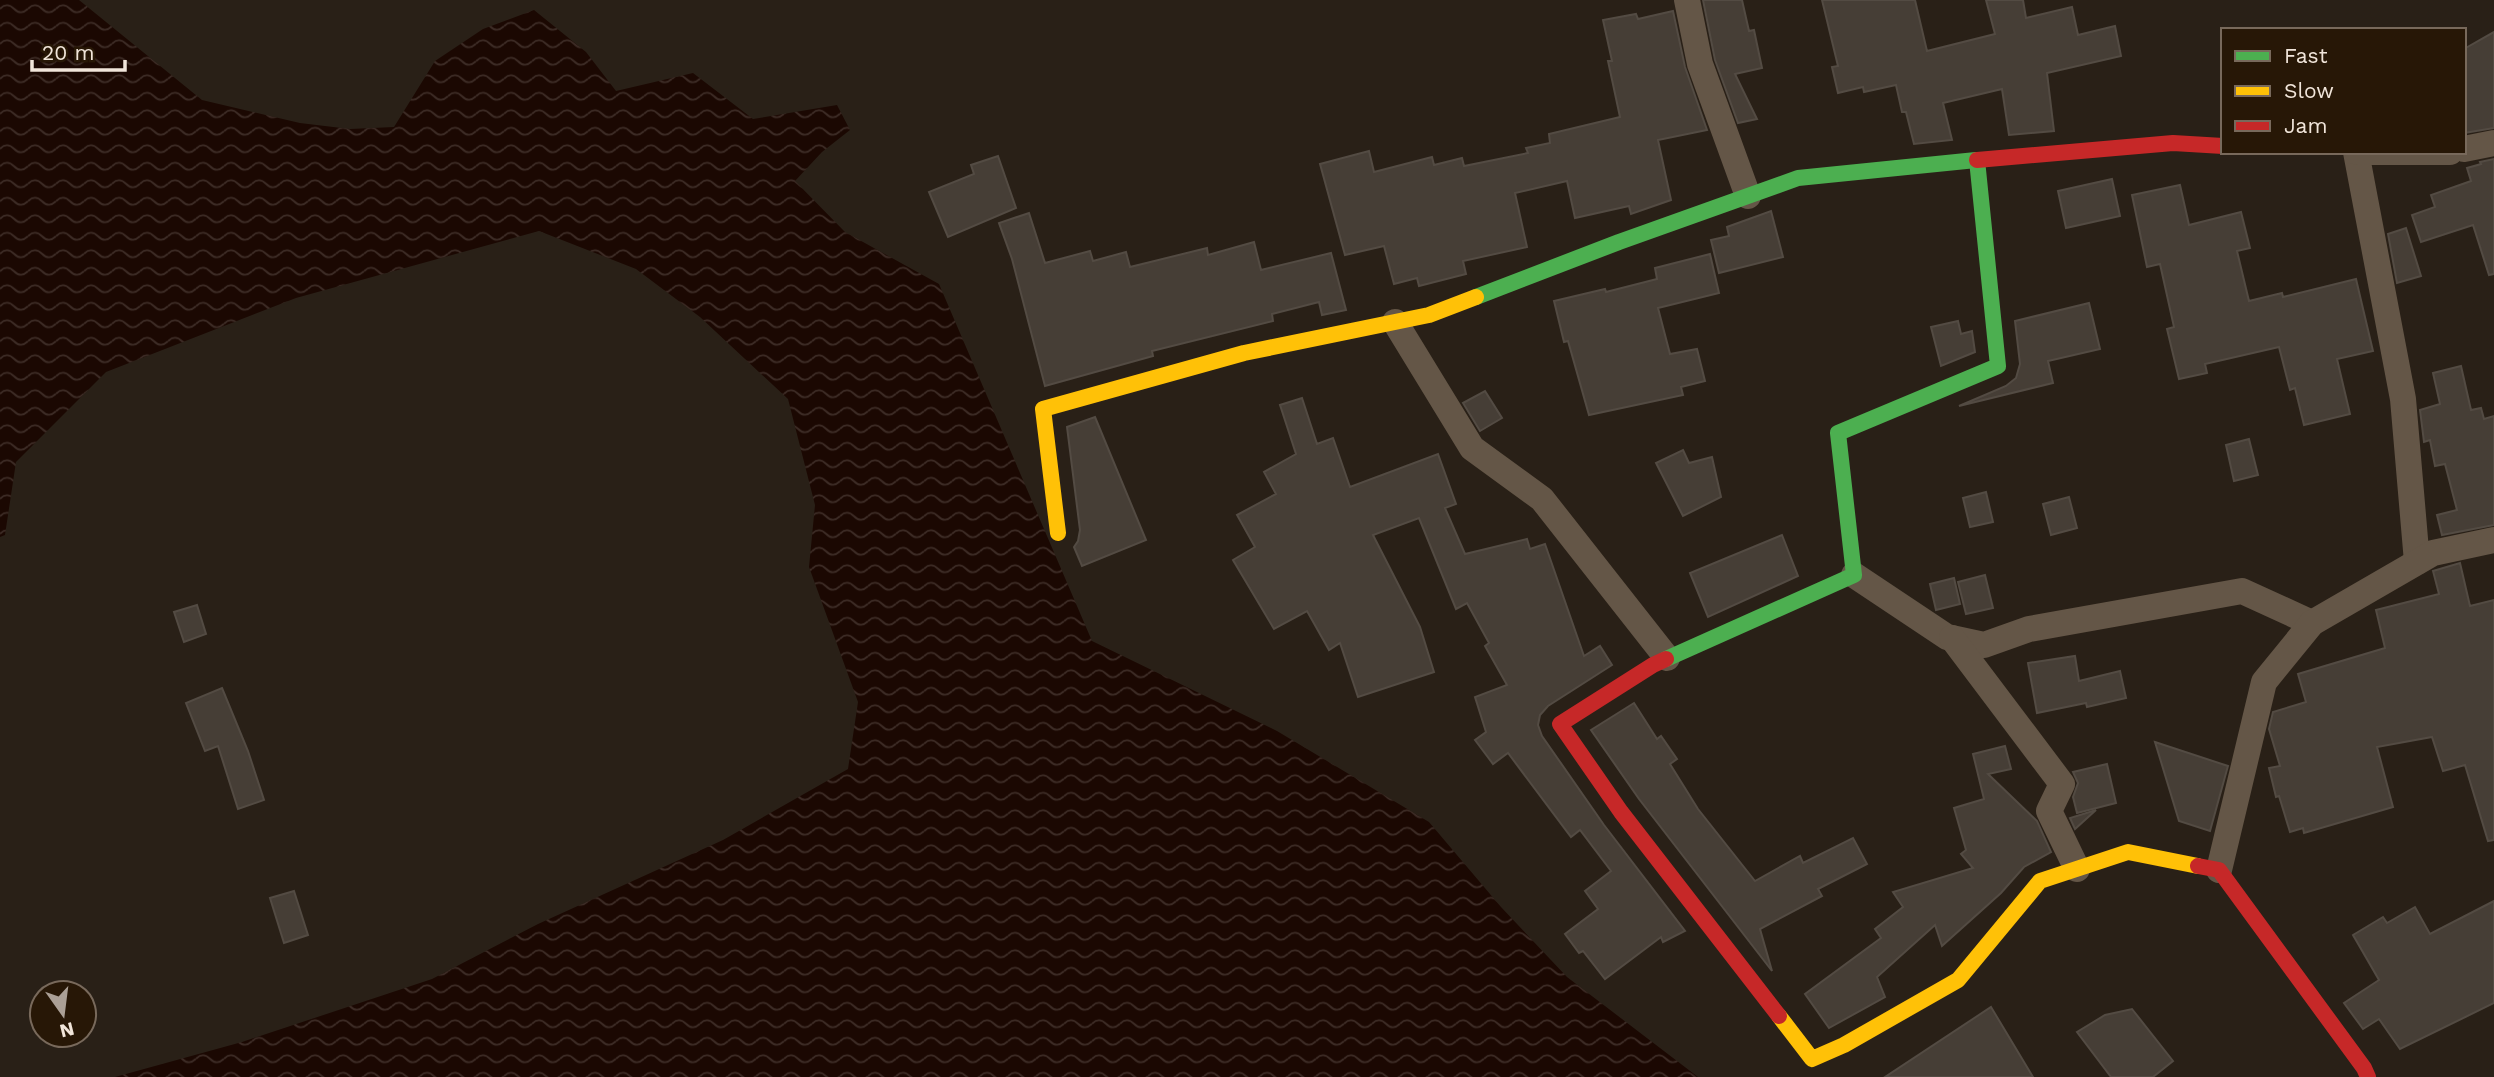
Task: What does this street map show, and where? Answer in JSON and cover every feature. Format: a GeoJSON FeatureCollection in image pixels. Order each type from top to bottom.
{"type":"FeatureCollection","features":[{"type":"Feature","properties":{"kind":"street"},"geometry":{"type":"LineString","coordinates":[[1686,0],[1700,64],[1748,196]]}},
{"type":"Feature","properties":{"kind":"street"},"geometry":{"type":"LineString","coordinates":[[2466,149],[2494,143]]}},
{"type":"Feature","properties":{"kind":"street"},"geometry":{"type":"LineString","coordinates":[[1058,533],[1043,410],[1244,353],[1429,315],[1619,242],[1798,178],[2173,144],[2221,146]]}},
{"type":"Feature","properties":{"kind":"street"},"geometry":{"type":"LineString","coordinates":[[2357,154],[2403,399],[2417,562]]}},
{"type":"Feature","properties":{"kind":"street"},"geometry":{"type":"LineString","coordinates":[[1976,160],[1998,366],[1838,433],[1854,575],[1947,637],[1984,645],[2029,629],[2242,591],[2312,623]]}},
{"type":"Feature","properties":{"kind":"street"},"geometry":{"type":"LineString","coordinates":[[1395,322],[1472,448],[1542,499],[1667,658]]}},
{"type":"Feature","properties":{"kind":"street"},"geometry":{"type":"LineString","coordinates":[[2220,870],[2264,682],[2312,623],[2433,553],[2494,540]]}},
{"type":"Feature","properties":{"kind":"street"},"geometry":{"type":"LineString","coordinates":[[1854,575],[1653,664],[1560,724],[1621,812],[1812,1059],[1844,1045],[1958,980],[2040,881],[2128,852],[2220,870],[2368,1077]]}},
{"type":"Feature","properties":{"kind":"street"},"geometry":{"type":"LineString","coordinates":[[1952,638],[2062,785],[2049,811],[2077,869]]}},
{"type":"Feature","properties":{"kind":"water"},"geometry":{"type":"Polygon","coordinates":[[[0,0],[79,0],[202,100],[300,123],[350,129],[394,127],[435,61],[483,29],[534,10],[586,52],[616,91],[693,73],[753,119],[837,105],[850,130],[822,152],[795,181],[845,232],[939,284],[1092,641],[1277,731],[1429,822],[1501,907],[1567,977],[1698,1077],[115,1077],[242,1042],[432,979],[538,924],[723,840],[848,769],[858,702],[809,567],[815,505],[788,399],[700,317],[636,269],[539,231],[296,298],[106,372],[16,462],[5,535],[0,537],[0,0]]]}},
{"type":"Feature","properties":{"kind":"building"},"geometry":{"type":"Polygon","coordinates":[[[1703,0],[1742,0],[1749,31],[1754,30],[1762,68],[1735,74],[1757,119],[1738,123],[1715,60],[1703,0]]]}},
{"type":"Feature","properties":{"kind":"building"},"geometry":{"type":"Polygon","coordinates":[[[1822,0],[1915,0],[1927,51],[1995,34],[1986,0],[2023,0],[2026,18],[2072,7],[2078,35],[2115,26],[2121,56],[2047,73],[2054,131],[2009,135],[2002,89],[1943,103],[1952,140],[1914,144],[1906,112],[1902,112],[1896,85],[1864,92],[1863,87],[1838,93],[1832,67],[1838,66],[1822,0]]]}},
{"type":"Feature","properties":{"kind":"building"},"geometry":{"type":"Polygon","coordinates":[[[1673,11],[1685,67],[1707,130],[1658,140],[1671,200],[1631,214],[1629,206],[1575,218],[1567,181],[1515,193],[1527,247],[1463,261],[1466,274],[1419,286],[1417,278],[1394,284],[1384,246],[1345,255],[1320,164],[1369,151],[1374,172],[1432,157],[1434,165],[1462,158],[1464,166],[1528,153],[1526,148],[1550,143],[1549,134],[1620,117],[1608,61],[1612,61],[1603,20],[1636,14],[1638,19],[1673,11]]]}},
{"type":"Feature","properties":{"kind":"building"},"geometry":{"type":"Polygon","coordinates":[[[2494,32],[2494,128],[2466,133],[2466,48],[2494,32]]]}},
{"type":"Feature","properties":{"kind":"building"},"geometry":{"type":"Polygon","coordinates":[[[998,156],[1016,208],[948,237],[929,192],[974,174],[971,165],[998,156]]]}},
{"type":"Feature","properties":{"kind":"building"},"geometry":{"type":"Polygon","coordinates":[[[2494,159],[2494,274],[2489,275],[2473,225],[2421,242],[2412,215],[2435,207],[2431,195],[2471,181],[2467,168],[2494,159]]]}},
{"type":"Feature","properties":{"kind":"building"},"geometry":{"type":"Polygon","coordinates":[[[2112,179],[2120,216],[2066,228],[2058,191],[2112,179]]]}},
{"type":"Feature","properties":{"kind":"building"},"geometry":{"type":"Polygon","coordinates":[[[2180,185],[2189,225],[2241,212],[2250,248],[2237,251],[2249,301],[2282,293],[2283,297],[2356,279],[2373,351],[2337,359],[2350,414],[2304,425],[2295,388],[2290,390],[2279,347],[2205,364],[2207,373],[2179,379],[2167,329],[2174,327],[2160,264],[2147,267],[2132,195],[2180,185]]]}},
{"type":"Feature","properties":{"kind":"building"},"geometry":{"type":"Polygon","coordinates":[[[1771,211],[1783,257],[1719,273],[1711,240],[1729,236],[1727,227],[1771,211]]]}},
{"type":"Feature","properties":{"kind":"building"},"geometry":{"type":"Polygon","coordinates":[[[1029,213],[1045,263],[1090,251],[1093,261],[1126,252],[1130,267],[1207,248],[1208,255],[1254,242],[1261,270],[1331,253],[1346,310],[1322,315],[1319,302],[1272,314],[1273,321],[1152,351],[1153,356],[1045,386],[1012,259],[999,223],[1029,213]]]}},
{"type":"Feature","properties":{"kind":"building"},"geometry":{"type":"Polygon","coordinates":[[[2406,228],[2421,276],[2397,283],[2388,234],[2406,228]]]}},
{"type":"Feature","properties":{"kind":"building"},"geometry":{"type":"Polygon","coordinates":[[[1710,254],[1719,293],[1658,308],[1670,354],[1697,349],[1705,381],[1681,387],[1683,395],[1589,415],[1568,341],[1564,342],[1554,301],[1657,279],[1655,268],[1710,254]]]}},
{"type":"Feature","properties":{"kind":"building"},"geometry":{"type":"Polygon","coordinates":[[[2089,303],[2100,349],[2048,361],[2053,383],[1959,406],[2006,386],[2016,378],[2020,364],[2015,321],[2089,303]]]}},
{"type":"Feature","properties":{"kind":"building"},"geometry":{"type":"Polygon","coordinates":[[[1958,321],[1961,334],[1972,331],[1975,352],[1941,366],[1931,327],[1958,321]]]}},
{"type":"Feature","properties":{"kind":"building"},"geometry":{"type":"Polygon","coordinates":[[[2461,366],[2471,410],[2481,408],[2484,419],[2494,416],[2494,525],[2442,535],[2437,515],[2457,510],[2445,464],[2435,466],[2430,440],[2424,442],[2420,410],[2440,404],[2433,373],[2461,366]]]}},
{"type":"Feature","properties":{"kind":"building"},"geometry":{"type":"Polygon","coordinates":[[[1485,391],[1502,418],[1480,431],[1463,403],[1485,391]]]}},
{"type":"Feature","properties":{"kind":"building"},"geometry":{"type":"Polygon","coordinates":[[[1302,398],[1317,444],[1333,438],[1350,487],[1438,454],[1456,504],[1445,508],[1465,554],[1527,539],[1530,549],[1545,544],[1584,656],[1600,646],[1612,665],[1548,706],[1540,715],[1538,725],[1542,736],[1604,825],[1685,931],[1663,942],[1661,937],[1605,979],[1583,951],[1579,953],[1565,934],[1598,909],[1585,891],[1611,871],[1580,830],[1571,837],[1508,753],[1493,764],[1475,740],[1486,732],[1475,697],[1507,685],[1485,646],[1489,643],[1467,603],[1456,609],[1419,518],[1373,535],[1420,627],[1434,672],[1358,697],[1340,643],[1329,650],[1307,611],[1274,629],[1233,560],[1255,547],[1237,515],[1276,494],[1264,472],[1296,454],[1280,405],[1302,398]]]}},
{"type":"Feature","properties":{"kind":"building"},"geometry":{"type":"Polygon","coordinates":[[[1095,417],[1146,540],[1082,566],[1074,547],[1080,530],[1067,427],[1095,417]]]}},
{"type":"Feature","properties":{"kind":"building"},"geometry":{"type":"Polygon","coordinates":[[[2249,439],[2258,475],[2234,481],[2226,445],[2249,439]]]}},
{"type":"Feature","properties":{"kind":"building"},"geometry":{"type":"Polygon","coordinates":[[[1683,450],[1689,463],[1712,457],[1721,497],[1683,516],[1656,463],[1683,450]]]}},
{"type":"Feature","properties":{"kind":"building"},"geometry":{"type":"Polygon","coordinates":[[[1986,492],[1993,522],[1970,527],[1963,498],[1986,492]]]}},
{"type":"Feature","properties":{"kind":"building"},"geometry":{"type":"Polygon","coordinates":[[[2069,497],[2077,528],[2051,535],[2043,504],[2069,497]]]}},
{"type":"Feature","properties":{"kind":"building"},"geometry":{"type":"Polygon","coordinates":[[[1782,535],[1798,576],[1708,617],[1690,573],[1782,535]]]}},
{"type":"Feature","properties":{"kind":"building"},"geometry":{"type":"Polygon","coordinates":[[[2460,563],[2470,606],[2494,600],[2494,840],[2488,841],[2465,765],[2443,771],[2432,737],[2377,747],[2393,807],[2304,833],[2303,828],[2290,832],[2279,796],[2276,797],[2269,768],[2280,766],[2269,729],[2273,712],[2306,702],[2298,674],[2385,648],[2376,610],[2439,594],[2433,571],[2460,563]]]}},
{"type":"Feature","properties":{"kind":"building"},"geometry":{"type":"Polygon","coordinates":[[[1985,575],[1993,608],[1966,614],[1958,582],[1985,575]]]}},
{"type":"Feature","properties":{"kind":"building"},"geometry":{"type":"Polygon","coordinates":[[[1954,578],[1960,604],[1936,610],[1930,584],[1954,578]]]}},
{"type":"Feature","properties":{"kind":"building"},"geometry":{"type":"Polygon","coordinates":[[[197,605],[206,634],[184,642],[174,612],[197,605]]]}},
{"type":"Feature","properties":{"kind":"building"},"geometry":{"type":"Polygon","coordinates":[[[2075,656],[2079,681],[2120,671],[2126,698],[2087,707],[2086,703],[2037,713],[2028,663],[2075,656]]]}},
{"type":"Feature","properties":{"kind":"building"},"geometry":{"type":"Polygon","coordinates":[[[222,688],[248,751],[264,800],[238,809],[218,746],[205,751],[186,703],[222,688]]]}},
{"type":"Feature","properties":{"kind":"building"},"geometry":{"type":"Polygon","coordinates":[[[1634,703],[1657,739],[1661,736],[1677,759],[1670,764],[1698,809],[1755,881],[1800,856],[1803,863],[1853,838],[1867,864],[1818,889],[1822,896],[1760,929],[1772,971],[1639,799],[1591,730],[1634,703]]]}},
{"type":"Feature","properties":{"kind":"building"},"geometry":{"type":"Polygon","coordinates":[[[2155,742],[2228,766],[2210,831],[2179,821],[2155,742]]]}},
{"type":"Feature","properties":{"kind":"building"},"geometry":{"type":"Polygon","coordinates":[[[2005,746],[2011,769],[1988,774],[2037,821],[2051,852],[2024,867],[2001,893],[1942,946],[1935,925],[1877,977],[1885,997],[1829,1028],[1805,994],[1881,938],[1875,929],[1903,907],[1893,892],[1973,868],[1961,854],[1966,850],[1954,808],[1984,799],[1973,754],[2005,746]]]}},
{"type":"Feature","properties":{"kind":"building"},"geometry":{"type":"Polygon","coordinates":[[[2107,764],[2116,803],[2077,813],[2073,797],[2078,783],[2073,772],[2107,764]]]}},
{"type":"Feature","properties":{"kind":"building"},"geometry":{"type":"Polygon","coordinates":[[[2096,810],[2075,829],[2070,818],[2096,810]]]}},
{"type":"Feature","properties":{"kind":"building"},"geometry":{"type":"Polygon","coordinates":[[[294,891],[308,935],[284,943],[270,898],[294,891]]]}},
{"type":"Feature","properties":{"kind":"building"},"geometry":{"type":"Polygon","coordinates":[[[2494,901],[2494,1003],[2400,1049],[2379,1019],[2363,1029],[2344,1003],[2379,980],[2353,935],[2383,917],[2387,923],[2415,907],[2430,934],[2494,901]]]}},
{"type":"Feature","properties":{"kind":"building"},"geometry":{"type":"Polygon","coordinates":[[[1991,1007],[2033,1077],[1885,1077],[1991,1007]]]}},
{"type":"Feature","properties":{"kind":"building"},"geometry":{"type":"Polygon","coordinates":[[[2132,1009],[2173,1061],[2153,1077],[2111,1077],[2077,1032],[2105,1015],[2132,1009]]]}},
{"type":"Feature","properties":{"kind":"traffic: fast"},"geometry":{"type":"LineString","coordinates":[[1476,297],[1798,178],[1976,160]]}},
{"type":"Feature","properties":{"kind":"traffic: fast"},"geometry":{"type":"LineString","coordinates":[[1666,659],[1854,575],[1838,433],[1998,366],[1977,160]]}},
{"type":"Feature","properties":{"kind":"traffic: slow"},"geometry":{"type":"LineString","coordinates":[[1058,533],[1043,409],[1244,353],[1429,315],[1476,297]]}},
{"type":"Feature","properties":{"kind":"traffic: slow"},"geometry":{"type":"LineString","coordinates":[[1779,1016],[1812,1059],[1844,1045],[1958,980],[2040,881],[2128,852],[2198,866]]}},
{"type":"Feature","properties":{"kind":"traffic: jam"},"geometry":{"type":"LineString","coordinates":[[1977,160],[2173,143],[2221,146]]}},
{"type":"Feature","properties":{"kind":"traffic: jam"},"geometry":{"type":"LineString","coordinates":[[1666,659],[1560,724],[1621,812],[1779,1016]]}},
{"type":"Feature","properties":{"kind":"traffic: jam"},"geometry":{"type":"LineString","coordinates":[[2198,866],[2219,870],[2368,1077]]}}]}
